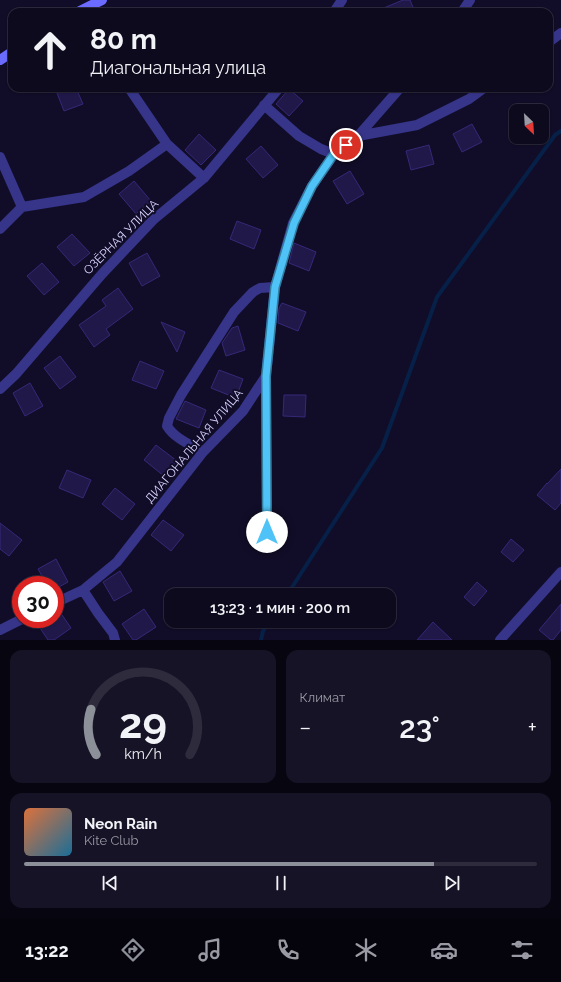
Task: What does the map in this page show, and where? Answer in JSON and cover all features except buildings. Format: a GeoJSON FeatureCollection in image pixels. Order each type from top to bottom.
{"type":"FeatureCollection","features":[{"type":"Feature","properties":{"kind":"main road"},"geometry":{"type":"LineString","coordinates":[[86,8],[102,0]]}},
{"type":"Feature","properties":{"kind":"street"},"geometry":{"type":"LineString","coordinates":[[132,92],[167,144],[204,178]]}},
{"type":"Feature","properties":{"kind":"street","name":"ОЗЁРНАЯ УЛИЦА"},"geometry":{"type":"LineString","coordinates":[[0,389],[16,374],[102,274],[153,220],[204,178],[275,92]]}},
{"type":"Feature","properties":{"kind":"street","name":"ДИАГОНАЛЬНАЯ УЛИЦА"},"geometry":{"type":"LineString","coordinates":[[64,599],[83,590],[117,562],[203,452],[243,411],[266,376],[275,287],[294,223],[312,186],[334,154],[358,136],[396,92]]}},
{"type":"Feature","properties":{"kind":"street"},"geometry":{"type":"LineString","coordinates":[[358,136],[417,125],[469,99],[479,92]]}},
{"type":"Feature","properties":{"kind":"street"},"geometry":{"type":"LineString","coordinates":[[264,105],[299,136],[321,149],[334,154]]}},
{"type":"Feature","properties":{"kind":"street"},"geometry":{"type":"LineString","coordinates":[[0,229],[22,207],[84,197],[130,171],[167,144]]}},
{"type":"Feature","properties":{"kind":"street"},"geometry":{"type":"LineString","coordinates":[[0,158],[22,207]]}},
{"type":"Feature","properties":{"kind":"street"},"geometry":{"type":"LineString","coordinates":[[203,452],[183,441],[170,431],[167,426],[169,418],[181,395],[234,312],[253,292],[260,288],[275,287]]}},
{"type":"Feature","properties":{"kind":"street"},"geometry":{"type":"LineString","coordinates":[[266,376],[267,532]]}},
{"type":"Feature","properties":{"kind":"street"},"geometry":{"type":"LineString","coordinates":[[500,640],[561,572]]}},
{"type":"Feature","properties":{"kind":"street"},"geometry":{"type":"LineString","coordinates":[[83,590],[113,633],[115,640]]}},
{"type":"Feature","properties":{"kind":"street"},"geometry":{"type":"LineString","coordinates":[[0,630],[12,624]]}},
{"type":"Feature","properties":{"kind":"waterway"},"geometry":{"type":"LineString","coordinates":[[292,588],[382,448],[437,297],[555,135],[561,131]]}},
{"type":"Feature","properties":{"kind":"waterway"},"geometry":{"type":"LineString","coordinates":[[261,640],[265,628]]}},
{"type":"Feature","properties":{"kind":"route"},"geometry":{"type":"LineString","coordinates":[[267,532],[266,376],[275,287],[294,223],[312,186],[334,154],[346,145]]}}]}
